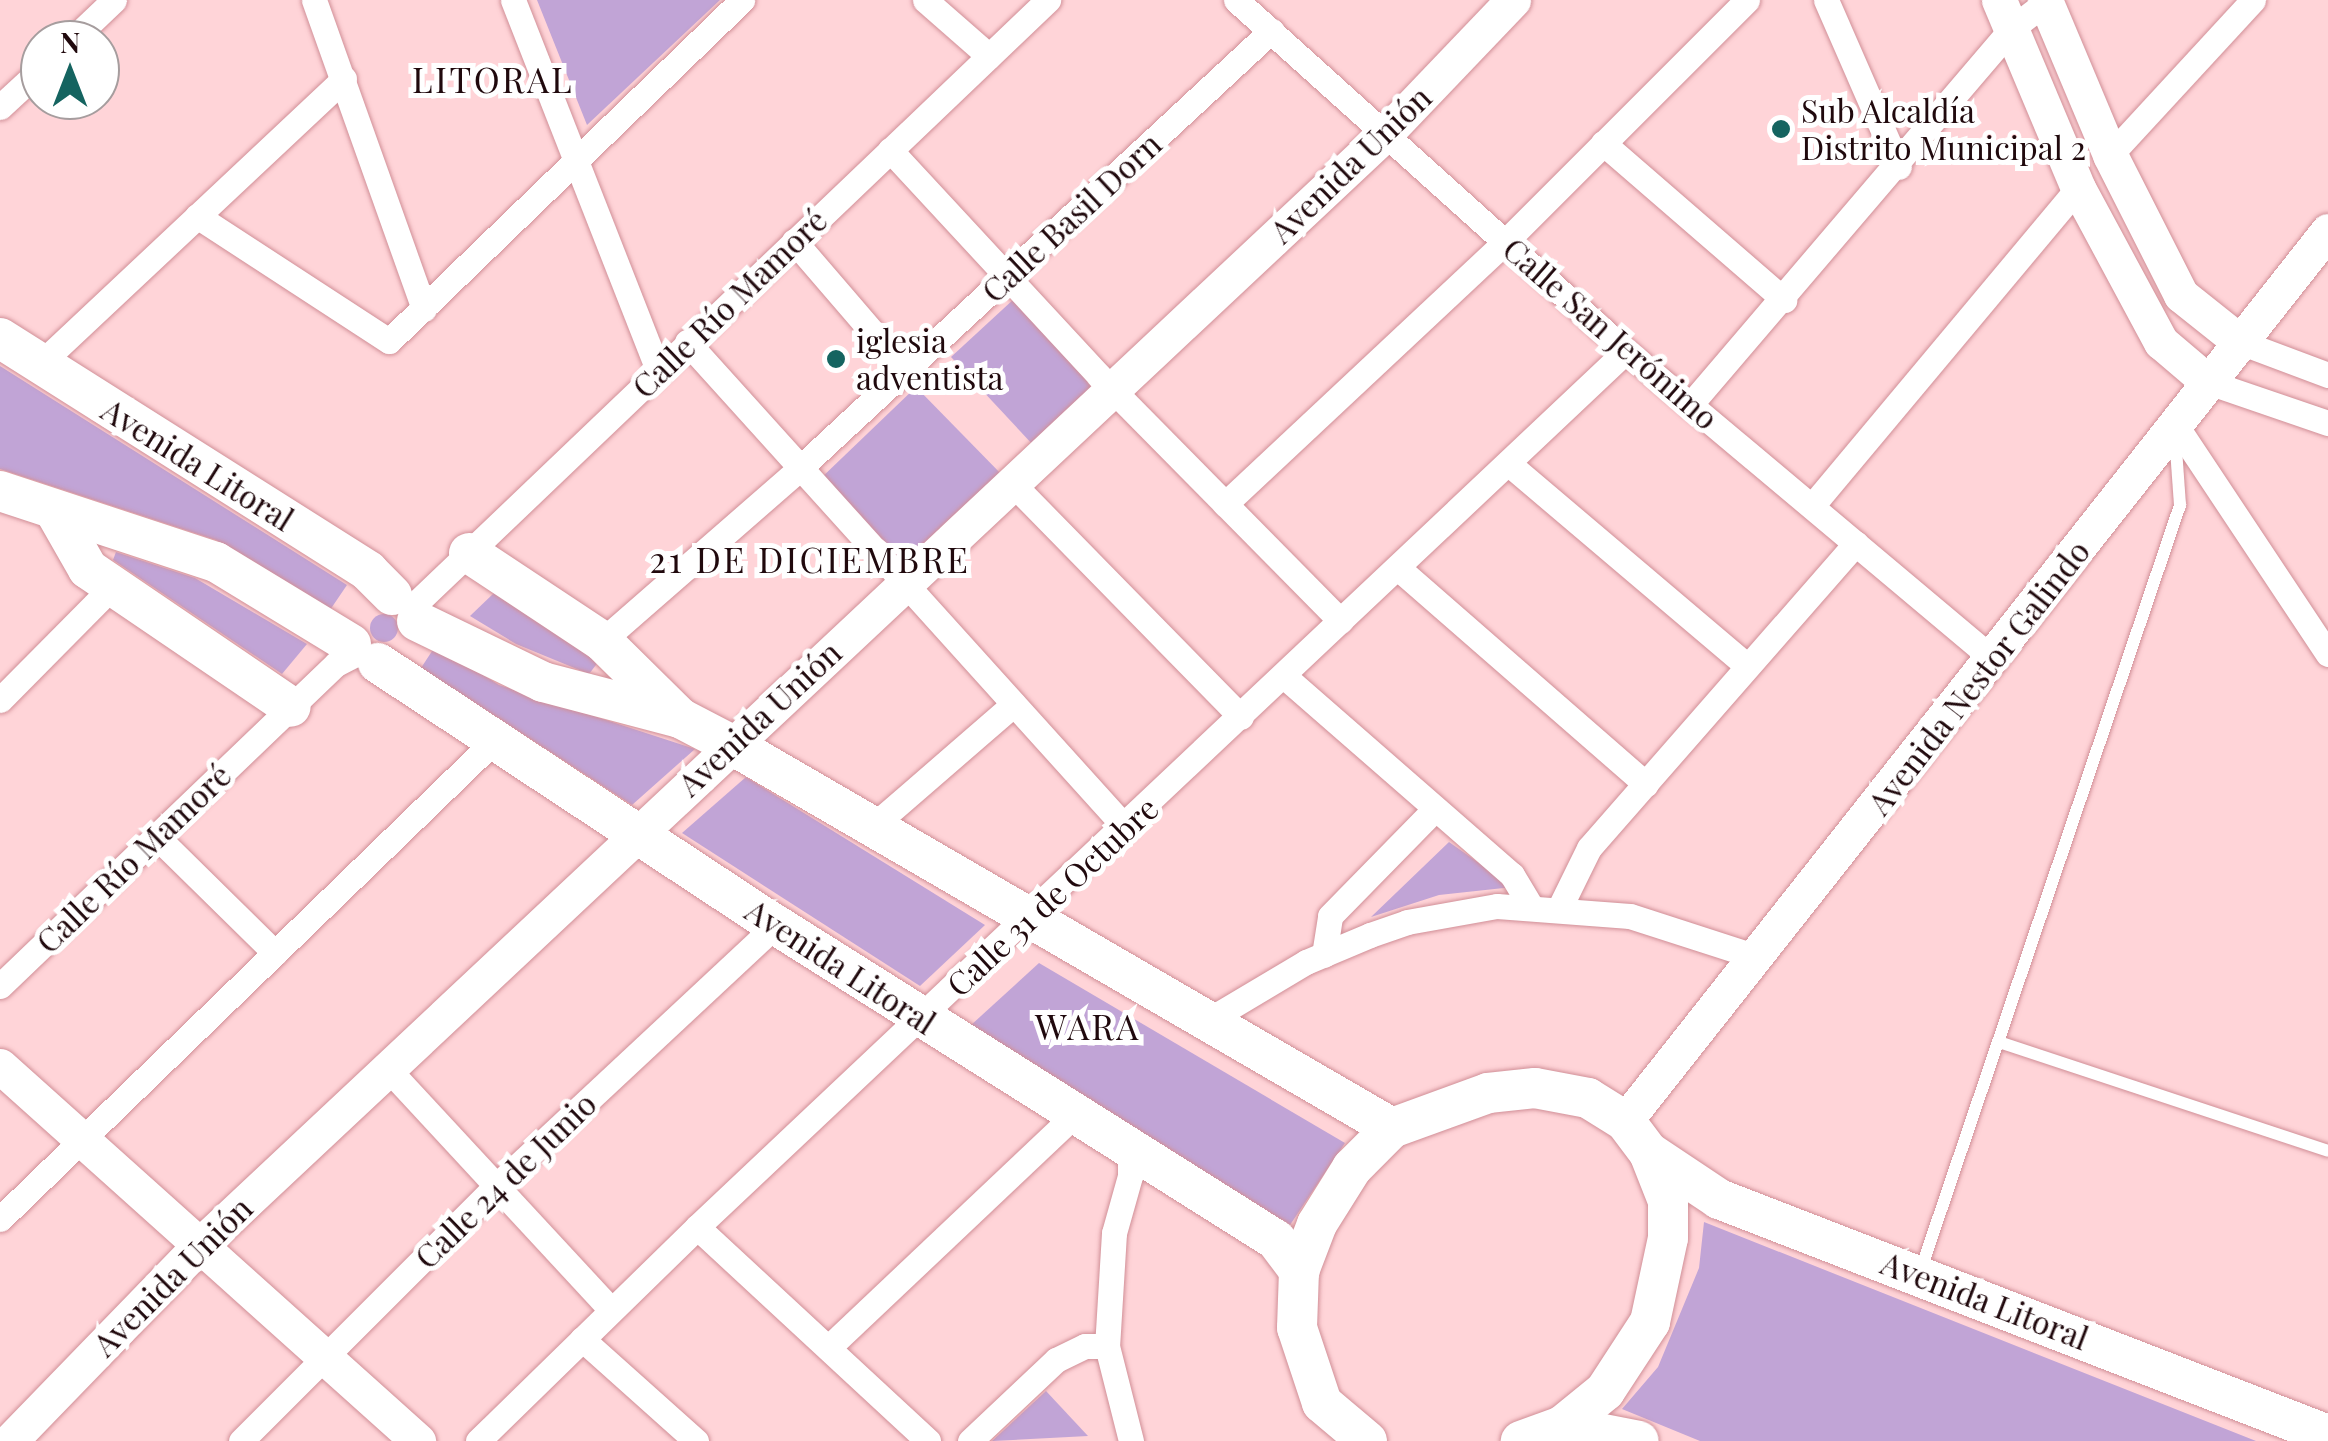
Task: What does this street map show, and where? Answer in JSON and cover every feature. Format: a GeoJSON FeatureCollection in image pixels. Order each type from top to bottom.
{"type":"FeatureCollection","features":[{"type":"Feature","properties":{"kind":"main road","name":"Avenida Litoral"},"geometry":{"type":"LineString","coordinates":[[0,338],[368,571],[407,608],[543,682],[680,718],[732,744],[1392,1128]]}},
{"type":"Feature","properties":{"kind":"main road","name":"Avenida Litoral"},"geometry":{"type":"LineString","coordinates":[[0,491],[56,513],[216,562],[497,738],[776,925],[1276,1240],[1299,1271]]}},
{"type":"Feature","properties":{"kind":"main road"},"geometry":{"type":"LineString","coordinates":[[56,513],[74,553],[113,586],[291,707]]}},
{"type":"Feature","properties":{"kind":"main road"},"geometry":{"type":"LineString","coordinates":[[468,553],[602,641],[680,718]]}},
{"type":"Feature","properties":{"kind":"main road"},"geometry":{"type":"LineString","coordinates":[[369,596],[407,608],[409,652],[362,653],[352,611],[369,596]]}},
{"type":"Feature","properties":{"kind":"main road"},"geometry":{"type":"LineString","coordinates":[[1368,1441],[1320,1422],[1297,1328],[1299,1271],[1317,1224],[1352,1168],[1392,1128],[1488,1093],[1535,1088],[1588,1098],[1625,1121],[1649,1152],[1668,1201],[1668,1238],[1650,1322],[1605,1391],[1562,1426],[1520,1441]]}},
{"type":"Feature","properties":{"kind":"main road","name":"Avenida Litoral"},"geometry":{"type":"LineString","coordinates":[[1649,1152],[1719,1199],[2328,1435]]}},
{"type":"Feature","properties":{"kind":"main road"},"geometry":{"type":"LineString","coordinates":[[1562,1426],[1639,1441]]}},
{"type":"Feature","properties":{"kind":"street"},"geometry":{"type":"LineString","coordinates":[[93,20],[114,0]]}},
{"type":"Feature","properties":{"kind":"street"},"geometry":{"type":"LineString","coordinates":[[314,0],[424,309]]}},
{"type":"Feature","properties":{"kind":"street"},"geometry":{"type":"LineString","coordinates":[[513,0],[658,370]]}},
{"type":"Feature","properties":{"kind":"street"},"geometry":{"type":"LineString","coordinates":[[198,216],[390,341],[576,166],[742,0]]}},
{"type":"Feature","properties":{"kind":"street"},"geometry":{"type":"LineString","coordinates":[[925,0],[989,56]]}},
{"type":"Feature","properties":{"kind":"street","name":"Calle Río Mamoré"},"geometry":{"type":"LineString","coordinates":[[407,608],[1048,0]]}},
{"type":"Feature","properties":{"kind":"street","name":"Avenida Unión"},"geometry":{"type":"LineString","coordinates":[[10,1441],[202,1243],[1010,481],[1384,135],[1513,0]]}},
{"type":"Feature","properties":{"kind":"street"},"geometry":{"type":"LineString","coordinates":[[1225,504],[1506,241],[1747,0]]}},
{"type":"Feature","properties":{"kind":"street"},"geometry":{"type":"LineString","coordinates":[[1826,0],[1898,167]]}},
{"type":"Feature","properties":{"kind":"street"},"geometry":{"type":"LineString","coordinates":[[1690,405],[1898,167],[2005,14],[2046,1],[2110,156],[2181,295],[2240,342],[2328,375]]}},
{"type":"Feature","properties":{"kind":"street"},"geometry":{"type":"LineString","coordinates":[[2110,156],[2247,3]]}},
{"type":"Feature","properties":{"kind":"street","name":"Calle San Jerónimo"},"geometry":{"type":"LineString","coordinates":[[1250,4],[1271,31],[1626,352],[1993,659]]}},
{"type":"Feature","properties":{"kind":"street"},"geometry":{"type":"LineString","coordinates":[[2005,14],[2078,188],[2161,342],[2208,382],[2328,422]]}},
{"type":"Feature","properties":{"kind":"street","name":"Calle Basil Dorn"},"geometry":{"type":"LineString","coordinates":[[602,641],[800,468],[1271,31]]}},
{"type":"Feature","properties":{"kind":"street"},"geometry":{"type":"LineString","coordinates":[[40,364],[344,79]]}},
{"type":"Feature","properties":{"kind":"street"},"geometry":{"type":"LineString","coordinates":[[0,108],[20,89]]}},
{"type":"Feature","properties":{"kind":"street"},"geometry":{"type":"LineString","coordinates":[[1603,143],[1784,300]]}},
{"type":"Feature","properties":{"kind":"street"},"geometry":{"type":"LineString","coordinates":[[890,150],[1006,277],[1341,621]]}},
{"type":"Feature","properties":{"kind":"street"},"geometry":{"type":"LineString","coordinates":[[1812,506],[2078,188]]}},
{"type":"Feature","properties":{"kind":"street","name":"Avenida Nestor Galindo"},"geometry":{"type":"LineString","coordinates":[[1625,1121],[2328,232]]}},
{"type":"Feature","properties":{"kind":"street"},"geometry":{"type":"LineString","coordinates":[[794,242],[905,370]]}},
{"type":"Feature","properties":{"kind":"street"},"geometry":{"type":"LineString","coordinates":[[687,342],[1125,827]]}},
{"type":"Feature","properties":{"kind":"street","name":"Calle 31 de Octubre"},"geometry":{"type":"LineString","coordinates":[[478,1441],[696,1227],[923,1019],[1626,352]]}},
{"type":"Feature","properties":{"kind":"street"},"geometry":{"type":"LineString","coordinates":[[2174,424],[2328,654]]}},
{"type":"Feature","properties":{"kind":"street"},"geometry":{"type":"LineString","coordinates":[[1509,464],[1747,666]]}},
{"type":"Feature","properties":{"kind":"street"},"geometry":{"type":"LineString","coordinates":[[1010,481],[1241,717]]}},
{"type":"Feature","properties":{"kind":"street"},"geometry":{"type":"LineString","coordinates":[[1560,907],[1589,848],[1856,543]]}},
{"type":"Feature","properties":{"kind":"street"},"geometry":{"type":"LineString","coordinates":[[1398,568],[1646,784]]}},
{"type":"Feature","properties":{"kind":"street"},"geometry":{"type":"LineString","coordinates":[[0,700],[113,586]]}},
{"type":"Feature","properties":{"kind":"street","name":"Calle Río Mamoré"},"geometry":{"type":"LineString","coordinates":[[0,986],[336,664],[362,653]]}},
{"type":"Feature","properties":{"kind":"street"},"geometry":{"type":"LineString","coordinates":[[1285,676],[1432,812],[1512,875],[1531,907]]}},
{"type":"Feature","properties":{"kind":"street"},"geometry":{"type":"LineString","coordinates":[[873,826],[1014,704]]}},
{"type":"Feature","properties":{"kind":"street"},"geometry":{"type":"LineString","coordinates":[[0,1219],[80,1135],[275,954],[497,738]]}},
{"type":"Feature","properties":{"kind":"street"},"geometry":{"type":"LineString","coordinates":[[1324,955],[1330,916],[1432,812]]}},
{"type":"Feature","properties":{"kind":"street"},"geometry":{"type":"LineString","coordinates":[[156,836],[275,954]]}},
{"type":"Feature","properties":{"kind":"street"},"geometry":{"type":"LineString","coordinates":[[1208,1021],[1324,955],[1407,922],[1531,907],[1630,916],[1757,957]]}},
{"type":"Feature","properties":{"kind":"street","name":"Calle 24 de Junio"},"geometry":{"type":"LineString","coordinates":[[241,1441],[497,1186],[776,925]]}},
{"type":"Feature","properties":{"kind":"street"},"geometry":{"type":"LineString","coordinates":[[0,1066],[202,1243],[418,1441]]}},
{"type":"Feature","properties":{"kind":"street"},"geometry":{"type":"LineString","coordinates":[[388,1070],[610,1310]]}},
{"type":"Feature","properties":{"kind":"street"},"geometry":{"type":"LineString","coordinates":[[829,1347],[1074,1115]]}},
{"type":"Feature","properties":{"kind":"street"},"geometry":{"type":"LineString","coordinates":[[1125,1438],[1107,1346],[1114,1234],[1130,1176],[1130,1148]]}},
{"type":"Feature","properties":{"kind":"street"},"geometry":{"type":"LineString","coordinates":[[696,1227],[928,1441]]}},
{"type":"Feature","properties":{"kind":"street"},"geometry":{"type":"LineString","coordinates":[[582,1339],[696,1441]]}},
{"type":"Feature","properties":{"kind":"street"},"geometry":{"type":"LineString","coordinates":[[970,1441],[1056,1360],[1085,1346],[1107,1346]]}},
{"type":"Feature","properties":{"kind":"lane"},"geometry":{"type":"LineString","coordinates":[[1919,1274],[2002,1043],[2180,505],[2174,424]]}},
{"type":"Feature","properties":{"kind":"lane"},"geometry":{"type":"LineString","coordinates":[[2002,1043],[2328,1150]]}},
{"type":"Feature","properties":{"kind":"shaded area"},"geometry":{"type":"Polygon","coordinates":[[[537,0],[720,0],[587,125],[537,0]]]}},
{"type":"Feature","properties":{"kind":"shaded area"},"geometry":{"type":"Polygon","coordinates":[[[1015,298],[1098,387],[1034,446],[951,357],[1015,298]]]}},
{"type":"Feature","properties":{"kind":"shaded area"},"geometry":{"type":"Polygon","coordinates":[[[0,366],[347,585],[330,610],[216,540],[0,469],[0,366]]]}},
{"type":"Feature","properties":{"kind":"shaded area"},"geometry":{"type":"Polygon","coordinates":[[[916,387],[1006,479],[909,572],[819,480],[916,387]]]}},
{"type":"Feature","properties":{"kind":"shaded area"},"geometry":{"type":"Polygon","coordinates":[[[116,552],[195,578],[307,644],[282,674],[113,560],[116,552]]]}},
{"type":"Feature","properties":{"kind":"shaded area"},"geometry":{"type":"Polygon","coordinates":[[[495,592],[599,661],[589,674],[516,644],[470,616],[495,592]]]}},
{"type":"Feature","properties":{"kind":"shaded area"},"geometry":{"type":"Polygon","coordinates":[[[384,614],[394,618],[398,628],[394,638],[384,642],[374,638],[370,628],[374,618],[384,614]]]}},
{"type":"Feature","properties":{"kind":"shaded area"},"geometry":{"type":"Polygon","coordinates":[[[436,645],[499,685],[695,749],[632,805],[421,668],[436,645]]]}},
{"type":"Feature","properties":{"kind":"shaded area"},"geometry":{"type":"Polygon","coordinates":[[[746,777],[985,925],[920,986],[682,833],[746,777]]]}},
{"type":"Feature","properties":{"kind":"shaded area"},"geometry":{"type":"Polygon","coordinates":[[[1449,842],[1513,887],[1439,895],[1371,917],[1449,842]]]}},
{"type":"Feature","properties":{"kind":"shaded area"},"geometry":{"type":"Polygon","coordinates":[[[1039,963],[1345,1143],[1290,1225],[970,1026],[1039,963]]]}},
{"type":"Feature","properties":{"kind":"shaded area"},"geometry":{"type":"Polygon","coordinates":[[[1704,1222],[2256,1441],[1700,1441],[1622,1409],[1658,1367],[1699,1268],[1704,1222]]]}},
{"type":"Feature","properties":{"kind":"shaded area"},"geometry":{"type":"Polygon","coordinates":[[[1046,1391],[1088,1436],[992,1441],[1046,1391]]]}},
{"type":"Feature","properties":{"kind":"place","name":"Sub Alcaldía Distrito Municipal 2"},"geometry":{"type":"Point","coordinates":[1781,129]}},
{"type":"Feature","properties":{"kind":"place","name":"iglesia adventista"},"geometry":{"type":"Point","coordinates":[836,359]}},
{"type":"Feature","properties":{"kind":"district","name":"LITORAL"},"geometry":{"type":"Point","coordinates":[493,79]}},
{"type":"Feature","properties":{"kind":"district","name":"21 DE DICIEMBRE"},"geometry":{"type":"Point","coordinates":[810,559]}},
{"type":"Feature","properties":{"kind":"district","name":"WARA"},"geometry":{"type":"Point","coordinates":[1088,1026]}}]}
